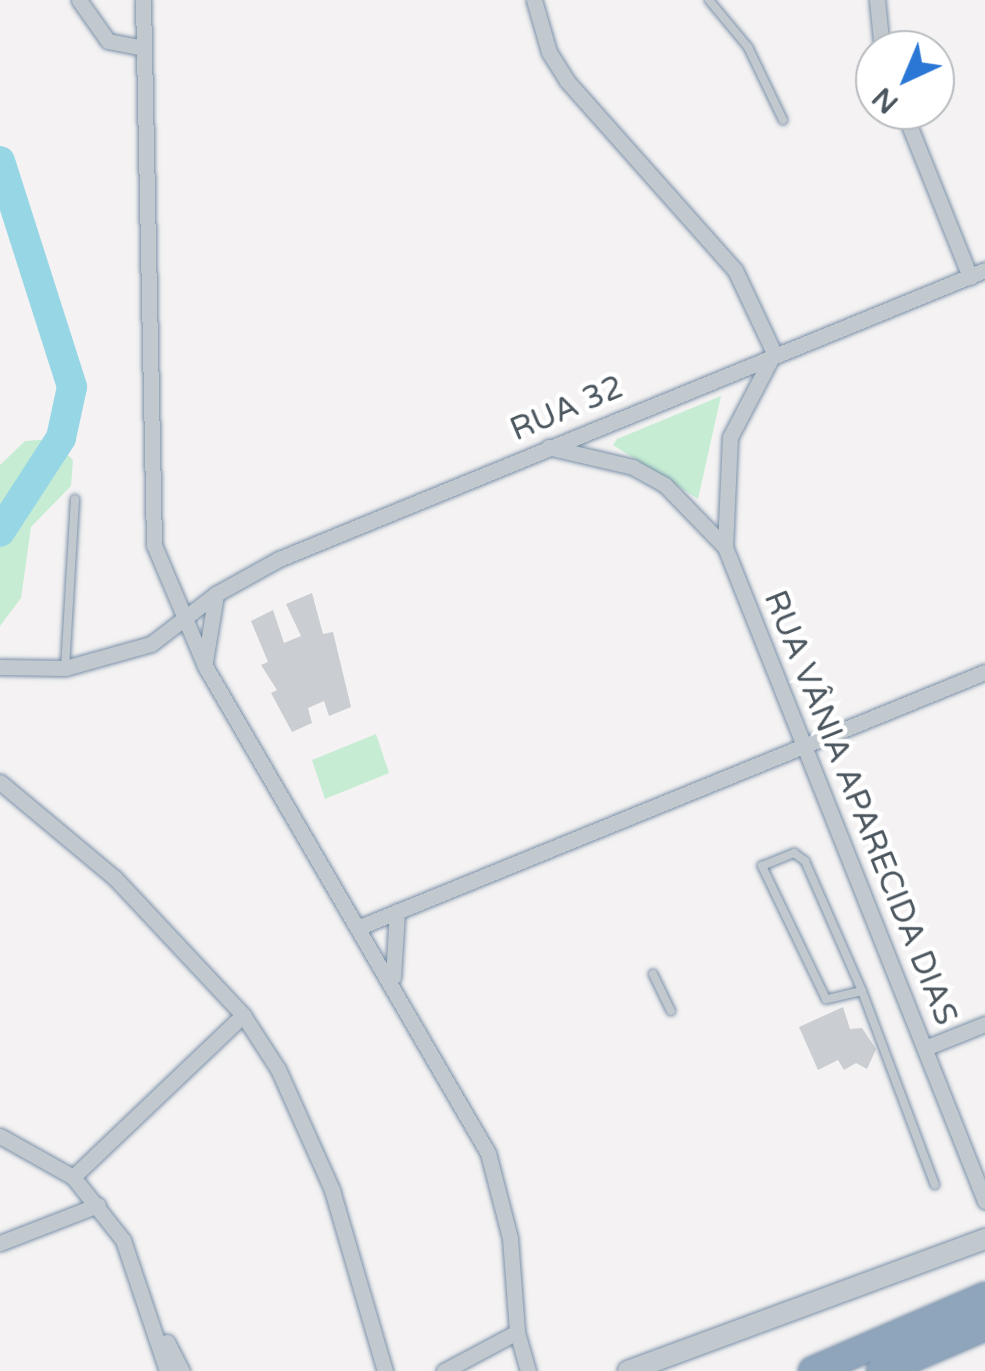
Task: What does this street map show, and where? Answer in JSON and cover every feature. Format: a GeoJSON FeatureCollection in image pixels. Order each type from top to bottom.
{"type":"FeatureCollection","features":[{"type":"Feature","properties":{"kind":"highway"},"geometry":{"type":"LineString","coordinates":[[813,1371],[985,1297]]}},
{"type":"Feature","properties":{"kind":"highway"},"geometry":{"type":"LineString","coordinates":[[881,1371],[985,1326]]}},
{"type":"Feature","properties":{"kind":"street"},"geometry":{"type":"LineString","coordinates":[[79,0],[108,41],[139,46]]}},
{"type":"Feature","properties":{"kind":"street"},"geometry":{"type":"LineString","coordinates":[[143,0],[139,46],[148,480],[154,546],[181,620],[205,666],[362,926],[488,1153],[510,1238],[516,1332],[528,1371]]}},
{"type":"Feature","properties":{"kind":"street"},"geometry":{"type":"LineString","coordinates":[[534,0],[549,52],[568,81],[735,270],[774,353]]}},
{"type":"Feature","properties":{"kind":"street"},"geometry":{"type":"LineString","coordinates":[[877,0],[880,30]]}},
{"type":"Feature","properties":{"kind":"street"},"geometry":{"type":"LineString","coordinates":[[911,130],[977,273]]}},
{"type":"Feature","properties":{"kind":"street","name":"RUA 32"},"geometry":{"type":"LineString","coordinates":[[0,668],[65,668],[152,644],[216,594],[548,447],[977,273]]}},
{"type":"Feature","properties":{"kind":"street","name":"RUA VÂNIA APARECIDA DIAS"},"geometry":{"type":"LineString","coordinates":[[725,547],[730,437],[774,353]]}},
{"type":"Feature","properties":{"kind":"street","name":"RUA VÂNIA APARECIDA DIAS"},"geometry":{"type":"LineString","coordinates":[[548,447],[633,467],[664,486],[725,547],[985,1200]]}},
{"type":"Feature","properties":{"kind":"street"},"geometry":{"type":"LineString","coordinates":[[205,666],[216,594]]}},
{"type":"Feature","properties":{"kind":"street"},"geometry":{"type":"LineString","coordinates":[[362,926],[985,672]]}},
{"type":"Feature","properties":{"kind":"street"},"geometry":{"type":"LineString","coordinates":[[0,782],[116,878],[243,1014],[278,1070],[332,1190],[385,1371]]}},
{"type":"Feature","properties":{"kind":"street"},"geometry":{"type":"LineString","coordinates":[[395,986],[390,946],[397,911]]}},
{"type":"Feature","properties":{"kind":"street"},"geometry":{"type":"LineString","coordinates":[[73,1177],[243,1014]]}},
{"type":"Feature","properties":{"kind":"street"},"geometry":{"type":"LineString","coordinates":[[925,1048],[985,1024]]}},
{"type":"Feature","properties":{"kind":"street"},"geometry":{"type":"LineString","coordinates":[[0,1136],[73,1177],[98,1205],[139,1270],[158,1325],[167,1371]]}},
{"type":"Feature","properties":{"kind":"street"},"geometry":{"type":"LineString","coordinates":[[0,1243],[98,1205]]}},
{"type":"Feature","properties":{"kind":"street"},"geometry":{"type":"LineString","coordinates":[[628,1371],[985,1240]]}},
{"type":"Feature","properties":{"kind":"street"},"geometry":{"type":"LineString","coordinates":[[158,1325],[182,1371]]}},
{"type":"Feature","properties":{"kind":"street"},"geometry":{"type":"LineString","coordinates":[[444,1371],[516,1332]]}},
{"type":"Feature","properties":{"kind":"lane"},"geometry":{"type":"LineString","coordinates":[[710,0],[748,47],[783,120]]}},
{"type":"Feature","properties":{"kind":"lane"},"geometry":{"type":"LineString","coordinates":[[65,668],[75,499]]}},
{"type":"Feature","properties":{"kind":"lane"},"geometry":{"type":"LineString","coordinates":[[862,991],[832,1002],[820,990],[762,866],[799,854],[862,991],[935,1185]]}},
{"type":"Feature","properties":{"kind":"lane"},"geometry":{"type":"LineString","coordinates":[[653,974],[671,1010]]}},
{"type":"Feature","properties":{"kind":"green space"},"geometry":{"type":"Polygon","coordinates":[[[721,396],[698,499],[613,445],[617,439],[721,396]]]}},
{"type":"Feature","properties":{"kind":"green space"},"geometry":{"type":"Polygon","coordinates":[[[52,439],[73,460],[71,486],[31,527],[21,598],[0,626],[0,465],[25,441],[52,439]]]}},
{"type":"Feature","properties":{"kind":"green space"},"geometry":{"type":"Polygon","coordinates":[[[376,734],[389,773],[325,799],[312,760],[376,734]]]}},
{"type":"Feature","properties":{"kind":"building"},"geometry":{"type":"Polygon","coordinates":[[[312,593],[323,634],[333,632],[351,707],[329,716],[324,701],[308,708],[312,723],[292,732],[271,693],[277,690],[261,665],[268,662],[251,621],[273,610],[284,643],[301,636],[286,604],[312,593]]]}},
{"type":"Feature","properties":{"kind":"building"},"geometry":{"type":"Polygon","coordinates":[[[843,1007],[850,1029],[862,1028],[876,1049],[867,1069],[856,1063],[844,1070],[838,1060],[818,1070],[799,1027],[843,1007]]]}},
{"type":"Feature","properties":{"kind":"waterway"},"geometry":{"type":"LineString","coordinates":[[0,161],[72,387],[61,438],[0,532]]}}]}
